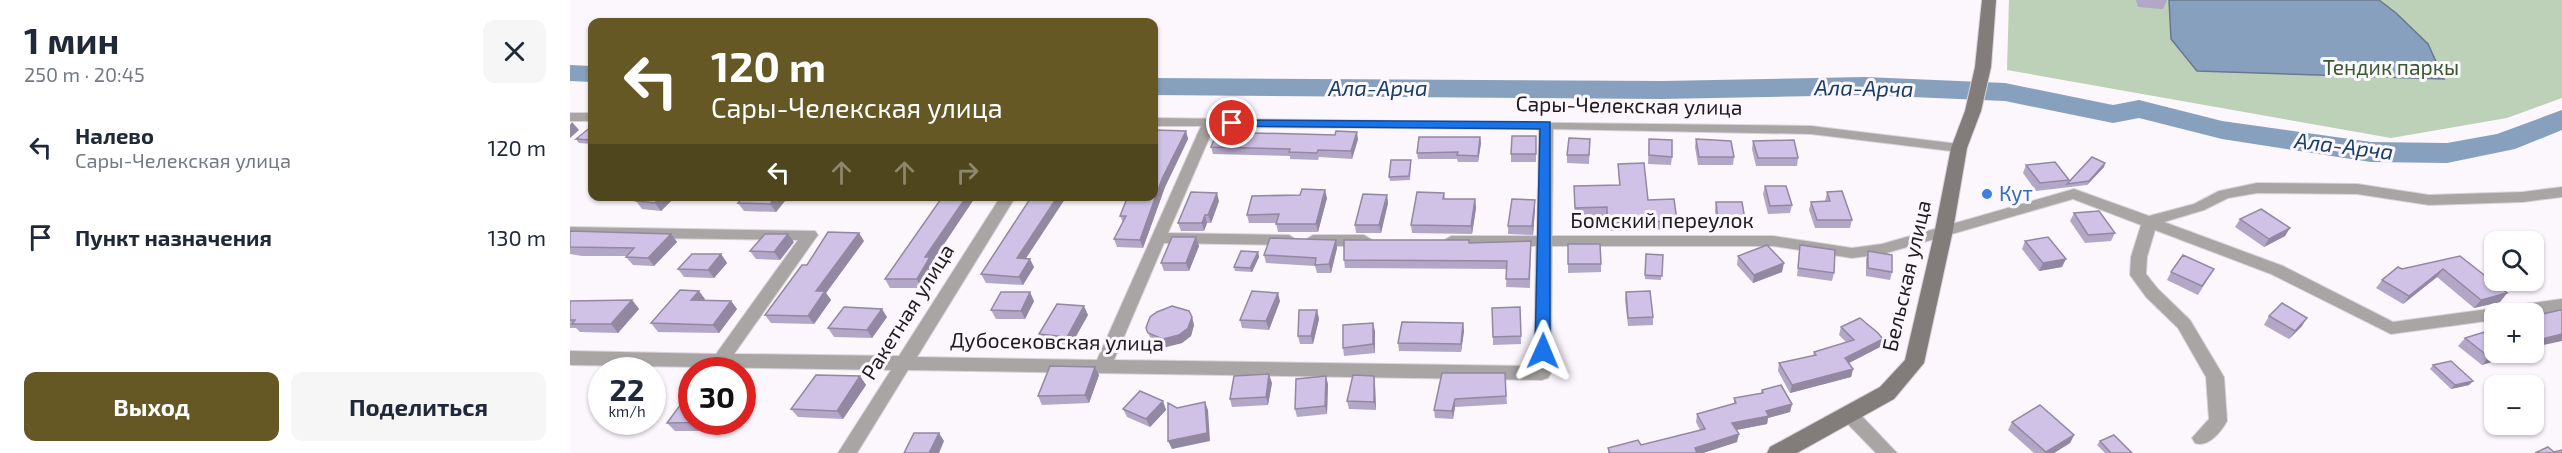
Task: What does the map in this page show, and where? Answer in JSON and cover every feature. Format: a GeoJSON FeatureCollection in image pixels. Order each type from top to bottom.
{"type":"FeatureCollection","features":[{"type":"Feature","properties":{"kind":"street","name":"Бельская улица"},"geometry":{"type":"LineString","coordinates":[[1778,453],[1887,393],[1914,363],[1944,230],[1959,147],[1973,111],[1983,67],[1989,0]]}},
{"type":"Feature","properties":{"kind":"street"},"geometry":{"type":"LineString","coordinates":[[570,117],[588,117]]}},
{"type":"Feature","properties":{"kind":"street","name":"Сары-Челекская улица"},"geometry":{"type":"LineString","coordinates":[[1158,122],[1811,130],[1959,147]]}},
{"type":"Feature","properties":{"kind":"street"},"geometry":{"type":"LineString","coordinates":[[1103,365],[1209,123]]}},
{"type":"Feature","properties":{"kind":"street"},"geometry":{"type":"LineString","coordinates":[[1544,242],[1546,125]]}},
{"type":"Feature","properties":{"kind":"street"},"geometry":{"type":"LineString","coordinates":[[2201,438],[2218,421],[2215,377],[2184,324],[2152,292],[2139,275],[2139,256],[2150,221],[2199,207],[2224,194],[2257,188],[2357,189],[2429,200],[2562,192]]}},
{"type":"Feature","properties":{"kind":"street","name":"Бомский переулок"},"geometry":{"type":"LineString","coordinates":[[1439,241],[1773,241],[1852,253],[1884,249],[2074,194],[2277,270],[2391,328],[2484,316]]}},
{"type":"Feature","properties":{"kind":"street","name":"Ракетная улица"},"geometry":{"type":"LineString","coordinates":[[847,453],[1006,201]]}},
{"type":"Feature","properties":{"kind":"street"},"geometry":{"type":"LineString","coordinates":[[570,232],[810,235],[723,357]]}},
{"type":"Feature","properties":{"kind":"street"},"geometry":{"type":"LineString","coordinates":[[1160,238],[1381,241]]}},
{"type":"Feature","properties":{"kind":"street","name":"Дубосековская улица"},"geometry":{"type":"LineString","coordinates":[[756,360],[1542,373],[1544,242]]}},
{"type":"Feature","properties":{"kind":"street","name":"Бомский переулок"},"geometry":{"type":"LineString","coordinates":[[2544,307],[2562,305]]}},
{"type":"Feature","properties":{"kind":"street","name":"Дубосековская улица"},"geometry":{"type":"LineString","coordinates":[[570,358],[678,359]]}},
{"type":"Feature","properties":{"kind":"street"},"geometry":{"type":"LineString","coordinates":[[1849,414],[1888,453]]}},
{"type":"Feature","properties":{"kind":"green space","name":"Тендик паркы"},"geometry":{"type":"Polygon","coordinates":[[[2009,0],[2562,0],[2562,98],[2507,118],[2391,138],[2007,70],[2009,0]]]}},
{"type":"Feature","properties":{"kind":"water"},"geometry":{"type":"Polygon","coordinates":[[[2169,0],[2379,0],[2428,44],[2444,79],[2197,71],[2171,39],[2169,0]]]}},
{"type":"Feature","properties":{"kind":"building"},"geometry":{"type":"Polygon","coordinates":[[[588,129],[588,140],[576,139],[588,129]]]}},
{"type":"Feature","properties":{"kind":"building"},"geometry":{"type":"Polygon","coordinates":[[[1158,130],[1186,131],[1158,190],[1158,130]]]}},
{"type":"Feature","properties":{"kind":"building"},"geometry":{"type":"Polygon","coordinates":[[[1336,131],[1357,132],[1351,151],[1318,150],[1317,153],[1289,152],[1290,149],[1211,147],[1217,132],[1335,135],[1336,131]]]}},
{"type":"Feature","properties":{"kind":"building"},"geometry":{"type":"Polygon","coordinates":[[[1512,136],[1536,136],[1536,154],[1511,154],[1512,136]]]}},
{"type":"Feature","properties":{"kind":"building"},"geometry":{"type":"Polygon","coordinates":[[[1419,137],[1480,137],[1478,156],[1457,155],[1458,152],[1417,153],[1419,137]]]}},
{"type":"Feature","properties":{"kind":"building"},"geometry":{"type":"Polygon","coordinates":[[[1569,138],[1590,139],[1589,155],[1567,155],[1569,138]]]}},
{"type":"Feature","properties":{"kind":"building"},"geometry":{"type":"Polygon","coordinates":[[[1649,139],[1672,140],[1672,157],[1649,155],[1649,139]]]}},
{"type":"Feature","properties":{"kind":"building"},"geometry":{"type":"Polygon","coordinates":[[[1696,139],[1731,141],[1734,157],[1699,157],[1696,139]]]}},
{"type":"Feature","properties":{"kind":"building"},"geometry":{"type":"Polygon","coordinates":[[[1794,140],[1798,158],[1758,158],[1753,141],[1794,140]]]}},
{"type":"Feature","properties":{"kind":"building"},"geometry":{"type":"Polygon","coordinates":[[[2092,157],[2105,163],[2089,181],[2067,184],[2092,157]]]}},
{"type":"Feature","properties":{"kind":"building"},"geometry":{"type":"Polygon","coordinates":[[[1391,160],[1411,160],[1409,176],[1389,177],[1391,160]]]}},
{"type":"Feature","properties":{"kind":"building"},"geometry":{"type":"Polygon","coordinates":[[[2055,162],[2069,180],[2040,183],[2026,165],[2055,162]]]}},
{"type":"Feature","properties":{"kind":"building"},"geometry":{"type":"Polygon","coordinates":[[[1644,163],[1648,200],[1674,199],[1677,221],[1607,223],[1607,207],[1575,208],[1574,186],[1620,185],[1618,164],[1644,163]]]}},
{"type":"Feature","properties":{"kind":"building"},"geometry":{"type":"Polygon","coordinates":[[[1765,186],[1786,186],[1792,205],[1770,206],[1765,186]]]}},
{"type":"Feature","properties":{"kind":"building"},"geometry":{"type":"Polygon","coordinates":[[[1302,189],[1325,190],[1316,224],[1276,224],[1279,214],[1247,215],[1252,196],[1300,195],[1302,189]]]}},
{"type":"Feature","properties":{"kind":"building"},"geometry":{"type":"Polygon","coordinates":[[[1842,191],[1852,220],[1817,220],[1811,202],[1830,201],[1827,192],[1842,191]]]}},
{"type":"Feature","properties":{"kind":"building"},"geometry":{"type":"Polygon","coordinates":[[[1191,192],[1217,193],[1202,223],[1178,223],[1191,192]]]}},
{"type":"Feature","properties":{"kind":"building"},"geometry":{"type":"Polygon","coordinates":[[[1417,192],[1444,193],[1443,199],[1475,199],[1471,226],[1411,225],[1417,192]]]}},
{"type":"Feature","properties":{"kind":"building"},"geometry":{"type":"Polygon","coordinates":[[[1363,194],[1387,195],[1379,225],[1355,225],[1363,194]]]}},
{"type":"Feature","properties":{"kind":"building"},"geometry":{"type":"Polygon","coordinates":[[[1512,199],[1535,200],[1532,226],[1508,226],[1512,199]]]}},
{"type":"Feature","properties":{"kind":"building"},"geometry":{"type":"Polygon","coordinates":[[[740,201],[773,201],[770,204],[738,203],[740,201]]]}},
{"type":"Feature","properties":{"kind":"building"},"geometry":{"type":"Polygon","coordinates":[[[940,201],[964,201],[925,257],[930,257],[917,279],[885,279],[940,201]]]}},
{"type":"Feature","properties":{"kind":"building"},"geometry":{"type":"Polygon","coordinates":[[[1029,201],[1055,201],[1017,258],[1030,259],[1019,277],[981,274],[1029,201]]]}},
{"type":"Feature","properties":{"kind":"building"},"geometry":{"type":"Polygon","coordinates":[[[1126,201],[1154,201],[1140,240],[1114,239],[1126,216],[1120,216],[1126,201]]]}},
{"type":"Feature","properties":{"kind":"building"},"geometry":{"type":"Polygon","coordinates":[[[1716,202],[1742,202],[1745,220],[1718,220],[1716,202]]]}},
{"type":"Feature","properties":{"kind":"building"},"geometry":{"type":"Polygon","coordinates":[[[2261,209],[2290,228],[2269,239],[2240,219],[2261,209]]]}},
{"type":"Feature","properties":{"kind":"building"},"geometry":{"type":"Polygon","coordinates":[[[2099,211],[2115,233],[2088,235],[2074,213],[2099,211]]]}},
{"type":"Feature","properties":{"kind":"building"},"geometry":{"type":"Polygon","coordinates":[[[570,231],[671,234],[648,258],[626,257],[634,248],[570,247],[570,231]]]}},
{"type":"Feature","properties":{"kind":"building"},"geometry":{"type":"Polygon","coordinates":[[[828,232],[859,233],[816,291],[825,291],[808,316],[765,315],[802,265],[807,265],[828,232]]]}},
{"type":"Feature","properties":{"kind":"building"},"geometry":{"type":"Polygon","coordinates":[[[765,234],[788,234],[774,252],[750,251],[765,234]]]}},
{"type":"Feature","properties":{"kind":"building"},"geometry":{"type":"Polygon","coordinates":[[[1172,237],[1196,237],[1186,263],[1161,263],[1172,237]]]}},
{"type":"Feature","properties":{"kind":"building"},"geometry":{"type":"Polygon","coordinates":[[[2048,237],[2066,259],[2043,263],[2025,241],[2048,237]]]}},
{"type":"Feature","properties":{"kind":"building"},"geometry":{"type":"Polygon","coordinates":[[[1270,238],[1336,240],[1329,264],[1315,265],[1316,258],[1264,255],[1270,238]]]}},
{"type":"Feature","properties":{"kind":"building"},"geometry":{"type":"Polygon","coordinates":[[[1344,240],[1469,240],[1469,243],[1531,241],[1529,279],[1506,279],[1507,261],[1344,260],[1344,240]]]}},
{"type":"Feature","properties":{"kind":"building"},"geometry":{"type":"Polygon","coordinates":[[[1568,244],[1600,244],[1601,264],[1568,264],[1568,244]]]}},
{"type":"Feature","properties":{"kind":"building"},"geometry":{"type":"Polygon","coordinates":[[[1767,245],[1784,263],[1754,275],[1738,256],[1767,245]]]}},
{"type":"Feature","properties":{"kind":"building"},"geometry":{"type":"Polygon","coordinates":[[[1800,245],[1835,250],[1834,273],[1798,268],[1800,245]]]}},
{"type":"Feature","properties":{"kind":"building"},"geometry":{"type":"Polygon","coordinates":[[[1241,251],[1258,252],[1250,268],[1234,267],[1241,251]]]}},
{"type":"Feature","properties":{"kind":"building"},"geometry":{"type":"Polygon","coordinates":[[[1868,251],[1892,255],[1892,272],[1868,268],[1868,251]]]}},
{"type":"Feature","properties":{"kind":"building"},"geometry":{"type":"Polygon","coordinates":[[[692,254],[721,254],[708,270],[678,269],[692,254]]]}},
{"type":"Feature","properties":{"kind":"building"},"geometry":{"type":"Polygon","coordinates":[[[1646,254],[1663,255],[1662,276],[1645,275],[1646,254]]]}},
{"type":"Feature","properties":{"kind":"building"},"geometry":{"type":"Polygon","coordinates":[[[2183,255],[2214,269],[2202,286],[2171,272],[2183,255]]]}},
{"type":"Feature","properties":{"kind":"building"},"geometry":{"type":"Polygon","coordinates":[[[2460,256],[2484,275],[2484,291],[2507,293],[2481,300],[2443,269],[2409,296],[2382,280],[2398,267],[2402,269],[2460,256]]]}},
{"type":"Feature","properties":{"kind":"building"},"geometry":{"type":"Polygon","coordinates":[[[680,290],[699,291],[691,300],[731,301],[713,325],[651,323],[680,290]]]}},
{"type":"Feature","properties":{"kind":"building"},"geometry":{"type":"Polygon","coordinates":[[[1252,291],[1278,293],[1266,321],[1240,320],[1252,291]]]}},
{"type":"Feature","properties":{"kind":"building"},"geometry":{"type":"Polygon","coordinates":[[[1650,291],[1653,317],[1628,318],[1626,292],[1650,291]]]}},
{"type":"Feature","properties":{"kind":"building"},"geometry":{"type":"Polygon","coordinates":[[[1001,292],[1030,292],[1021,311],[991,310],[1001,292]]]}},
{"type":"Feature","properties":{"kind":"building"},"geometry":{"type":"Polygon","coordinates":[[[632,300],[611,324],[572,324],[575,320],[570,320],[570,301],[632,300]]]}},
{"type":"Feature","properties":{"kind":"building"},"geometry":{"type":"Polygon","coordinates":[[[2282,303],[2307,318],[2295,331],[2269,316],[2282,303]]]}},
{"type":"Feature","properties":{"kind":"building"},"geometry":{"type":"Polygon","coordinates":[[[1057,304],[1084,306],[1067,337],[1039,334],[1057,304]]]}},
{"type":"Feature","properties":{"kind":"building"},"geometry":{"type":"Polygon","coordinates":[[[1172,306],[1189,311],[1192,317],[1188,328],[1179,335],[1163,339],[1148,333],[1146,328],[1150,317],[1172,306]]]}},
{"type":"Feature","properties":{"kind":"building"},"geometry":{"type":"Polygon","coordinates":[[[844,307],[882,309],[867,330],[828,328],[844,307]]]}},
{"type":"Feature","properties":{"kind":"building"},"geometry":{"type":"Polygon","coordinates":[[[1520,307],[1521,336],[1493,337],[1492,308],[1520,307]]]}},
{"type":"Feature","properties":{"kind":"building"},"geometry":{"type":"Polygon","coordinates":[[[1299,310],[1317,310],[1311,336],[1298,336],[1299,310]]]}},
{"type":"Feature","properties":{"kind":"building"},"geometry":{"type":"Polygon","coordinates":[[[2562,310],[2562,334],[2544,338],[2544,314],[2562,310]]]}},
{"type":"Feature","properties":{"kind":"building"},"geometry":{"type":"Polygon","coordinates":[[[1860,318],[1883,339],[1845,358],[1853,369],[1792,385],[1779,363],[1816,355],[1814,352],[1854,340],[1841,327],[1860,318]]]}},
{"type":"Feature","properties":{"kind":"building"},"geometry":{"type":"Polygon","coordinates":[[[1402,322],[1463,323],[1461,344],[1398,343],[1402,322]]]}},
{"type":"Feature","properties":{"kind":"building"},"geometry":{"type":"Polygon","coordinates":[[[1373,323],[1373,344],[1343,348],[1343,325],[1373,323]]]}},
{"type":"Feature","properties":{"kind":"building"},"geometry":{"type":"Polygon","coordinates":[[[2484,332],[2484,353],[2465,338],[2484,332]]]}},
{"type":"Feature","properties":{"kind":"building"},"geometry":{"type":"Polygon","coordinates":[[[2451,361],[2473,381],[2455,385],[2433,365],[2451,361]]]}},
{"type":"Feature","properties":{"kind":"building"},"geometry":{"type":"Polygon","coordinates":[[[1050,366],[1095,367],[1085,395],[1038,396],[1050,366]]]}},
{"type":"Feature","properties":{"kind":"building"},"geometry":{"type":"Polygon","coordinates":[[[1442,373],[1505,373],[1506,396],[1455,399],[1452,411],[1434,410],[1442,373]]]}},
{"type":"Feature","properties":{"kind":"building"},"geometry":{"type":"Polygon","coordinates":[[[1269,374],[1266,397],[1230,399],[1234,376],[1269,374]]]}},
{"type":"Feature","properties":{"kind":"building"},"geometry":{"type":"Polygon","coordinates":[[[816,375],[860,376],[837,411],[791,409],[816,375]]]}},
{"type":"Feature","properties":{"kind":"building"},"geometry":{"type":"Polygon","coordinates":[[[1353,375],[1374,376],[1374,402],[1347,401],[1353,375]]]}},
{"type":"Feature","properties":{"kind":"building"},"geometry":{"type":"Polygon","coordinates":[[[1326,376],[1325,406],[1295,409],[1296,379],[1326,376]]]}},
{"type":"Feature","properties":{"kind":"building"},"geometry":{"type":"Polygon","coordinates":[[[1781,385],[1792,404],[1766,411],[1769,416],[1732,423],[1739,434],[1695,448],[1697,453],[1610,453],[1608,448],[1638,440],[1641,445],[1705,429],[1697,414],[1736,403],[1734,398],[1763,393],[1762,390],[1781,385]]]}},
{"type":"Feature","properties":{"kind":"building"},"geometry":{"type":"Polygon","coordinates":[[[1140,391],[1163,401],[1146,419],[1123,409],[1140,391]]]}},
{"type":"Feature","properties":{"kind":"building"},"geometry":{"type":"Polygon","coordinates":[[[1205,402],[1207,433],[1168,441],[1168,403],[1177,408],[1205,402]]]}},
{"type":"Feature","properties":{"kind":"building"},"geometry":{"type":"Polygon","coordinates":[[[2040,405],[2074,435],[2046,452],[2012,422],[2040,405]]]}},
{"type":"Feature","properties":{"kind":"building"},"geometry":{"type":"Polygon","coordinates":[[[678,408],[678,423],[667,423],[678,408]]]}},
{"type":"Feature","properties":{"kind":"building"},"geometry":{"type":"Polygon","coordinates":[[[914,433],[939,433],[929,453],[904,453],[914,433]]]}},
{"type":"Feature","properties":{"kind":"building"},"geometry":{"type":"Polygon","coordinates":[[[2114,435],[2132,453],[2111,453],[2100,441],[2114,435]]]}},
{"type":"Feature","properties":{"kind":"building"},"geometry":{"type":"Polygon","coordinates":[[[2548,447],[2554,452],[2562,450],[2562,453],[2535,453],[2548,447]]]}},
{"type":"Feature","properties":{"kind":"waterway","name":"Ала-Арча"},"geometry":{"type":"LineString","coordinates":[[570,73],[588,74]]}},
{"type":"Feature","properties":{"kind":"waterway","name":"Ала-Арча"},"geometry":{"type":"LineString","coordinates":[[1158,87],[1662,90],[1865,86],[2005,92],[2113,114],[2139,109],[2222,130],[2371,152],[2447,153],[2504,142],[2562,119]]}},
{"type":"Feature","properties":{"kind":"place","name":"Кут"},"geometry":{"type":"Point","coordinates":[1987,194]}},
{"type":"Feature","properties":{"kind":"route"},"geometry":{"type":"LineString","coordinates":[[1232,123],[1546,125],[1543,351]]}}]}
